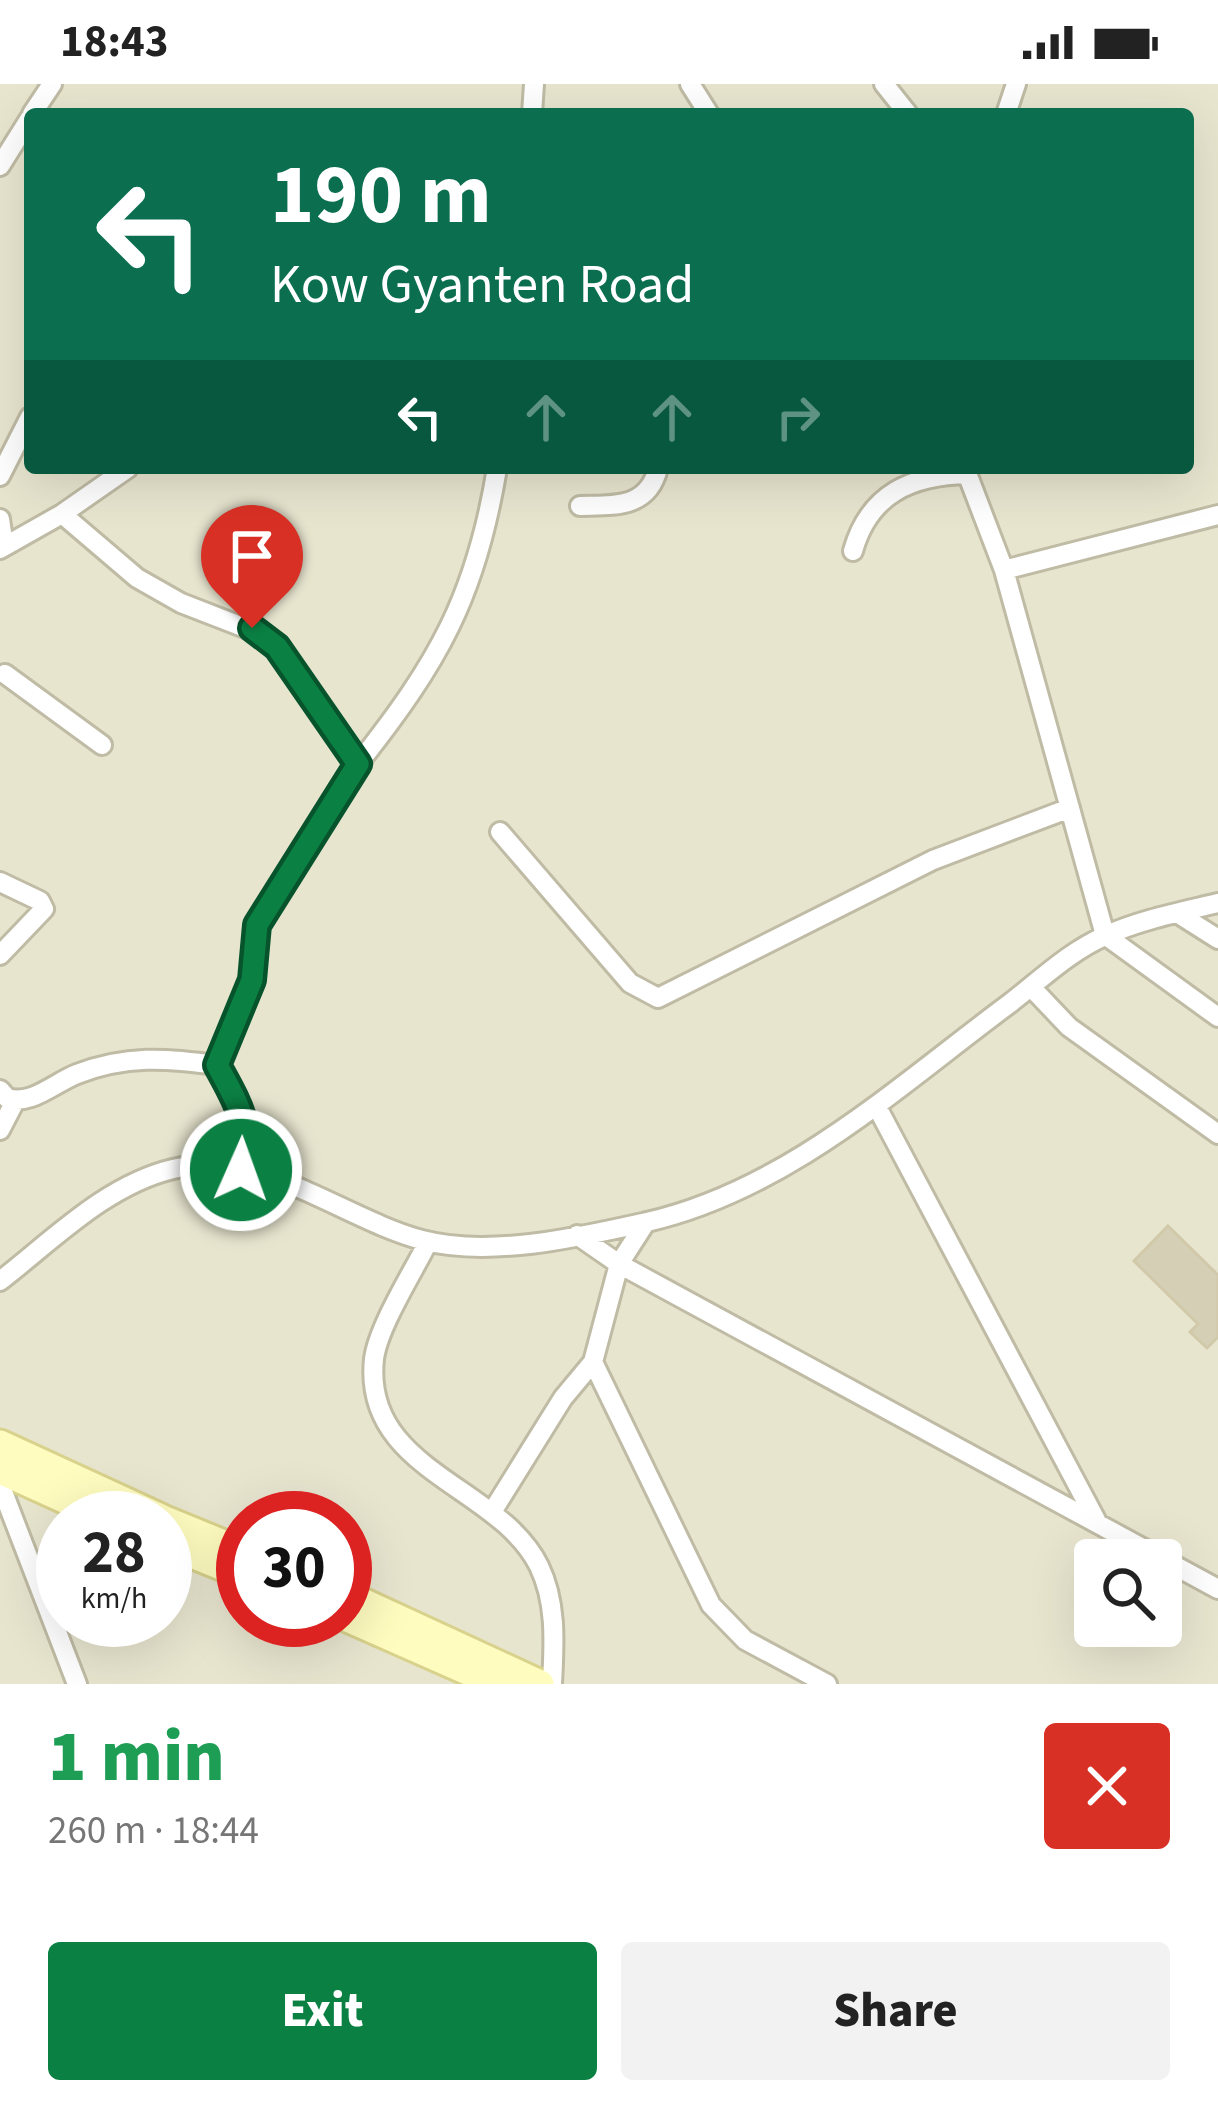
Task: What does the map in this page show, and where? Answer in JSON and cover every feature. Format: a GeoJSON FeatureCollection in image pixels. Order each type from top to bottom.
{"type":"FeatureCollection","features":[{"type":"Feature","properties":{"kind":"main road"},"geometry":{"type":"LineString","coordinates":[[0,1444],[102,1491]]}},
{"type":"Feature","properties":{"kind":"main road"},"geometry":{"type":"LineString","coordinates":[[0,1470],[46,1491]]}},
{"type":"Feature","properties":{"kind":"main road"},"geometry":{"type":"LineString","coordinates":[[372,1606],[540,1684]]}},
{"type":"Feature","properties":{"kind":"main road"},"geometry":{"type":"LineString","coordinates":[[372,1629],[497,1684]]}},
{"type":"Feature","properties":{"kind":"street"},"geometry":{"type":"LineString","coordinates":[[884,84],[903,108]]}},
{"type":"Feature","properties":{"kind":"street"},"geometry":{"type":"LineString","coordinates":[[0,166],[24,127]]}},
{"type":"Feature","properties":{"kind":"street"},"geometry":{"type":"LineString","coordinates":[[0,476],[24,429]]}},
{"type":"Feature","properties":{"kind":"street"},"geometry":{"type":"LineString","coordinates":[[0,519],[2,548],[119,474]]}},
{"type":"Feature","properties":{"kind":"street"},"geometry":{"type":"LineString","coordinates":[[217,1065],[252,980],[257,925],[358,764],[415,694],[455,626],[488,526],[496,474]]}},
{"type":"Feature","properties":{"kind":"street"},"geometry":{"type":"LineString","coordinates":[[580,506],[628,505],[646,494],[655,474]]}},
{"type":"Feature","properties":{"kind":"street"},"geometry":{"type":"LineString","coordinates":[[853,551],[860,524],[892,490],[942,474]]}},
{"type":"Feature","properties":{"kind":"street"},"geometry":{"type":"LineString","coordinates":[[968,474],[1004,569],[1105,935],[1218,1018]]}},
{"type":"Feature","properties":{"kind":"street"},"geometry":{"type":"LineString","coordinates":[[62,514],[137,578],[181,603],[266,636],[358,764]]}},
{"type":"Feature","properties":{"kind":"street"},"geometry":{"type":"LineString","coordinates":[[1004,569],[1218,515]]}},
{"type":"Feature","properties":{"kind":"street"},"geometry":{"type":"LineString","coordinates":[[2,674],[102,745]]}},
{"type":"Feature","properties":{"kind":"street"},"geometry":{"type":"LineString","coordinates":[[500,832],[631,982],[658,998],[933,860],[1070,808]]}},
{"type":"Feature","properties":{"kind":"street"},"geometry":{"type":"LineString","coordinates":[[0,882],[40,901],[44,909],[0,956]]}},
{"type":"Feature","properties":{"kind":"street"},"geometry":{"type":"LineString","coordinates":[[0,1281],[117,1190],[172,1169],[203,1165],[241,1170],[428,1242],[488,1245],[577,1235],[689,1211],[778,1171],[877,1107],[1105,935],[1218,903]]}},
{"type":"Feature","properties":{"kind":"street"},"geometry":{"type":"LineString","coordinates":[[1177,914],[1218,939]]}},
{"type":"Feature","properties":{"kind":"street"},"geometry":{"type":"LineString","coordinates":[[1031,987],[1070,1027],[1218,1134]]}},
{"type":"Feature","properties":{"kind":"street"},"geometry":{"type":"LineString","coordinates":[[0,1130],[8,1096],[77,1074],[145,1055],[217,1065],[243,1106],[249,1141],[241,1170]]}},
{"type":"Feature","properties":{"kind":"street"},"geometry":{"type":"LineString","coordinates":[[877,1107],[1096,1520]]}},
{"type":"Feature","properties":{"kind":"street"},"geometry":{"type":"LineString","coordinates":[[492,1512],[562,1398],[593,1362],[620,1264],[646,1222]]}},
{"type":"Feature","properties":{"kind":"street"},"geometry":{"type":"LineString","coordinates":[[577,1235],[620,1264],[1218,1589]]}},
{"type":"Feature","properties":{"kind":"street"},"geometry":{"type":"LineString","coordinates":[[428,1242],[374,1359],[381,1406],[395,1437],[415,1461],[492,1512],[539,1567],[555,1618],[553,1684]]}},
{"type":"Feature","properties":{"kind":"street"},"geometry":{"type":"LineString","coordinates":[[593,1362],[711,1605],[745,1640],[827,1684]]}},
{"type":"Feature","properties":{"kind":"street"},"geometry":{"type":"LineString","coordinates":[[0,1484],[77,1684]]}},
{"type":"Feature","properties":{"kind":"shaded area"},"geometry":{"type":"Polygon","coordinates":[[[0,84],[1218,84],[1218,1684],[0,1684],[0,84]]]}},
{"type":"Feature","properties":{"kind":"building"},"geometry":{"type":"Polygon","coordinates":[[[1168,1226],[1218,1275],[1218,1337],[1207,1348],[1190,1332],[1198,1324],[1134,1261],[1168,1226]]]}},
{"type":"Feature","properties":{"kind":"route"},"geometry":{"type":"LineString","coordinates":[[241,1170],[249,1141],[243,1106],[217,1065],[252,980],[251,943],[308,838],[358,764],[295,670],[266,636],[252,628]]}}]}
